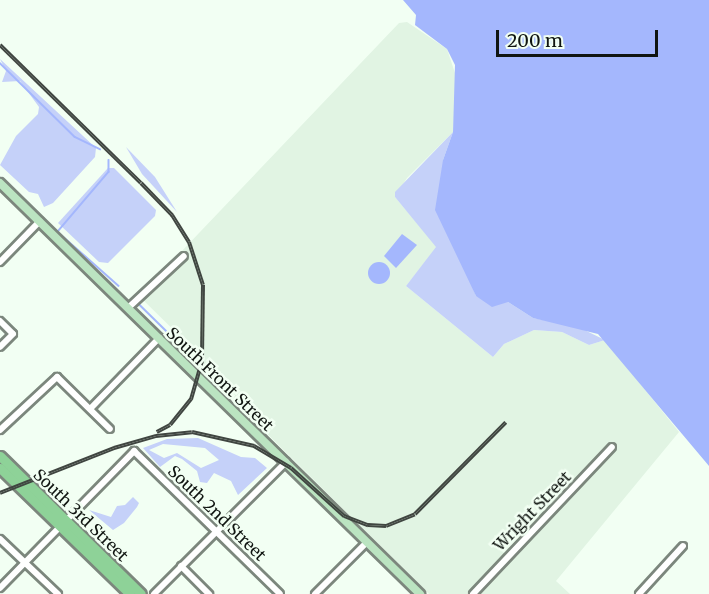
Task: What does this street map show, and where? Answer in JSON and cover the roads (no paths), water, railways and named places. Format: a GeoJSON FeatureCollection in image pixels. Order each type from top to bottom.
{"type":"FeatureCollection","features":[{"type":"Feature","properties":{"kind":"highway","name":"South 3rd Street"},"geometry":{"type":"LineString","coordinates":[[0,456],[130,594]]}},
{"type":"Feature","properties":{"kind":"highway","name":"South 3rd Street"},"geometry":{"type":"LineString","coordinates":[[0,468],[141,594]]}},
{"type":"Feature","properties":{"kind":"main road","name":"South Front Street"},"geometry":{"type":"LineString","coordinates":[[0,183],[420,594]]}},
{"type":"Feature","properties":{"kind":"street"},"geometry":{"type":"LineString","coordinates":[[0,262],[40,221]]}},
{"type":"Feature","properties":{"kind":"street"},"geometry":{"type":"LineString","coordinates":[[128,308],[184,256]]}},
{"type":"Feature","properties":{"kind":"street"},"geometry":{"type":"LineString","coordinates":[[0,321],[13,334],[0,348]]}},
{"type":"Feature","properties":{"kind":"street"},"geometry":{"type":"LineString","coordinates":[[91,408],[159,338]]}},
{"type":"Feature","properties":{"kind":"street"},"geometry":{"type":"LineString","coordinates":[[0,430],[54,377],[91,408],[110,429]]}},
{"type":"Feature","properties":{"kind":"street","name":"Wright Street"},"geometry":{"type":"LineString","coordinates":[[473,594],[612,447]]}},
{"type":"Feature","properties":{"kind":"street","name":"South 2nd Street"},"geometry":{"type":"LineString","coordinates":[[63,524],[134,451],[280,594]]}},
{"type":"Feature","properties":{"kind":"street"},"geometry":{"type":"LineString","coordinates":[[154,594],[286,462]]}},
{"type":"Feature","properties":{"kind":"street"},"geometry":{"type":"LineString","coordinates":[[0,588],[63,524]]}},
{"type":"Feature","properties":{"kind":"street"},"geometry":{"type":"LineString","coordinates":[[0,539],[58,594]]}},
{"type":"Feature","properties":{"kind":"street"},"geometry":{"type":"LineString","coordinates":[[315,594],[366,543]]}},
{"type":"Feature","properties":{"kind":"street"},"geometry":{"type":"LineString","coordinates":[[639,594],[683,546]]}},
{"type":"Feature","properties":{"kind":"street"},"geometry":{"type":"LineString","coordinates":[[181,566],[209,594]]}},
{"type":"Feature","properties":{"kind":"water"},"geometry":{"type":"Polygon","coordinates":[[[403,0],[709,0],[709,466],[598,334],[533,318],[508,302],[492,307],[476,296],[435,210],[443,160],[453,132],[455,65],[447,49],[415,25],[416,15],[403,0]]]}},
{"type":"Feature","properties":{"kind":"water"},"geometry":{"type":"Polygon","coordinates":[[[402,234],[417,245],[396,268],[384,256],[402,234]]]}},
{"type":"Feature","properties":{"kind":"water"},"geometry":{"type":"Polygon","coordinates":[[[379,262],[387,265],[390,273],[387,281],[379,284],[371,281],[368,273],[371,265],[379,262]]]}},
{"type":"Feature","properties":{"kind":"waterway"},"geometry":{"type":"LineString","coordinates":[[0,63],[75,137],[100,149]]}},
{"type":"Feature","properties":{"kind":"waterway"},"geometry":{"type":"LineString","coordinates":[[109,160],[109,172],[58,232],[119,286]]}},
{"type":"Feature","properties":{"kind":"waterway"},"geometry":{"type":"LineString","coordinates":[[138,303],[193,357]]}},
{"type":"Feature","properties":{"kind":"railway"},"geometry":{"type":"LineString","coordinates":[[0,45],[172,215],[189,242],[203,285],[202,361],[191,399],[170,425],[157,432]]}},
{"type":"Feature","properties":{"kind":"railway"},"geometry":{"type":"LineString","coordinates":[[0,493],[114,448],[156,436],[192,432],[254,446],[291,468],[344,516],[368,525],[386,526],[415,514],[506,422]]}}]}
